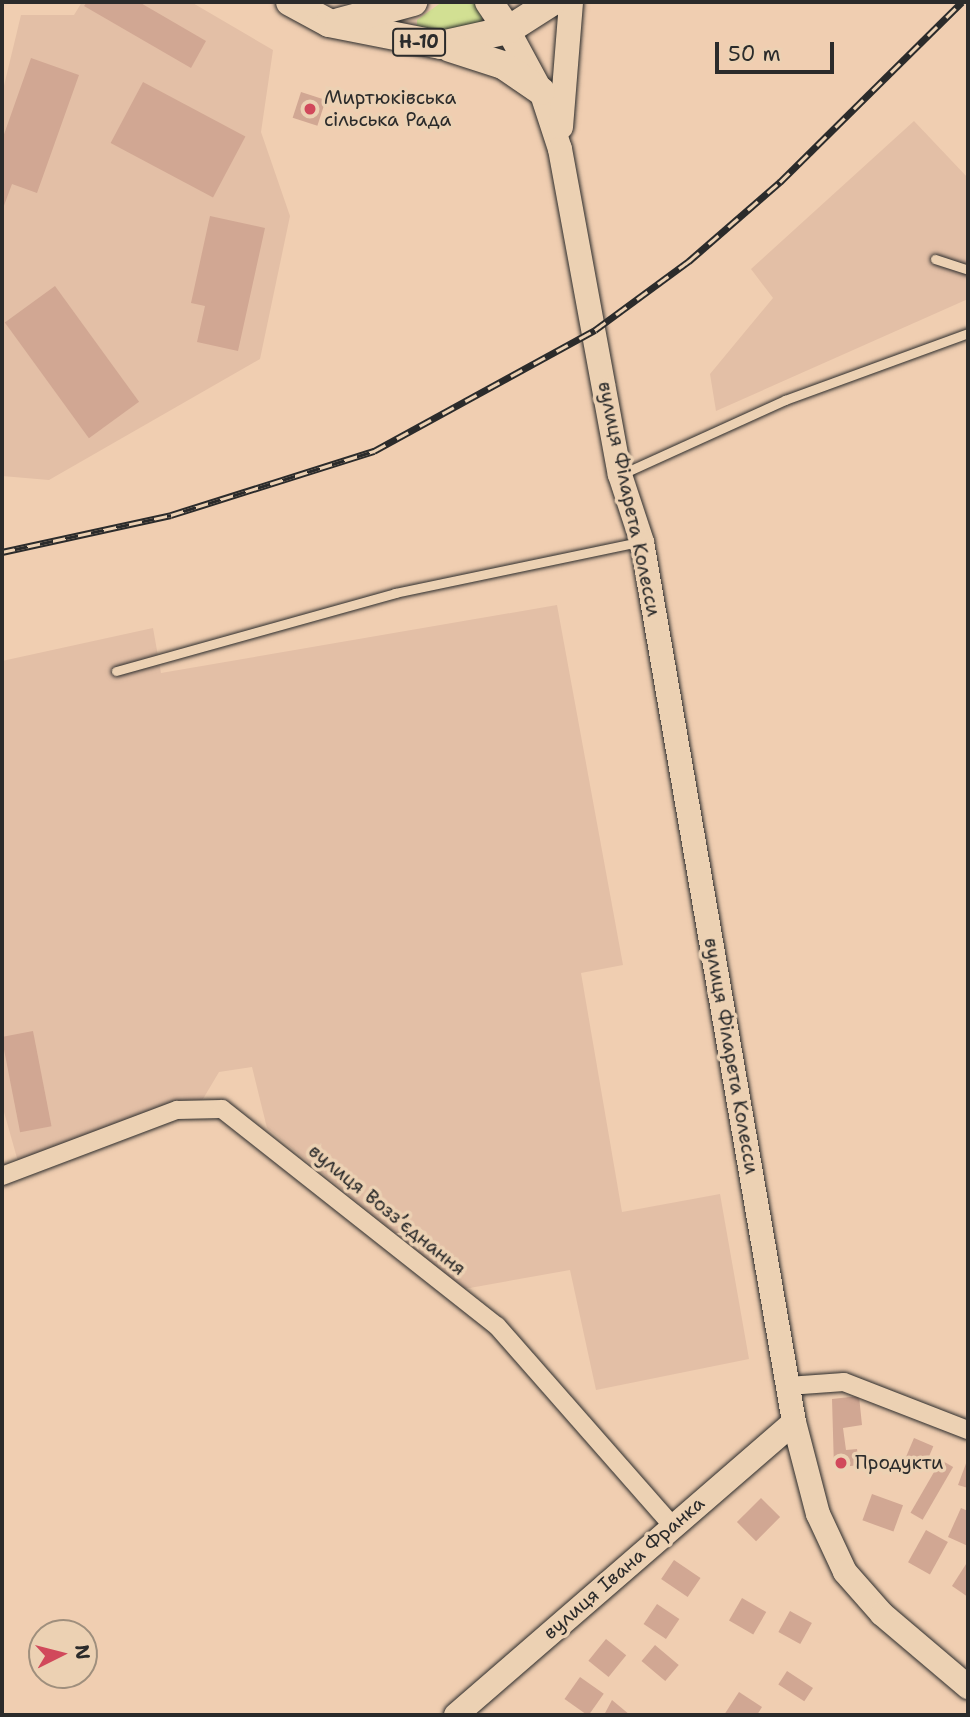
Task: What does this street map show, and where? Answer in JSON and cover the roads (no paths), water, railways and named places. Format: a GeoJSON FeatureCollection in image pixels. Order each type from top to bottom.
{"type":"FeatureCollection","features":[{"type":"Feature","properties":{"kind":"main road","name":"Н-10"},"geometry":{"type":"LineString","coordinates":[[290,2],[330,23],[440,45],[508,30],[552,2]]}},
{"type":"Feature","properties":{"kind":"main road","name":"Н-10"},"geometry":{"type":"LineString","coordinates":[[330,23],[413,2]]}},
{"type":"Feature","properties":{"kind":"main road"},"geometry":{"type":"LineString","coordinates":[[489,2],[508,30],[541,91],[560,149]]}},
{"type":"Feature","properties":{"kind":"main road"},"geometry":{"type":"LineString","coordinates":[[560,149],[561,66],[571,2]]}},
{"type":"Feature","properties":{"kind":"main road"},"geometry":{"type":"LineString","coordinates":[[440,45],[503,65],[541,91]]}},
{"type":"Feature","properties":{"kind":"main road","name":"вулиця Філарета Колесси"},"geometry":{"type":"LineString","coordinates":[[560,149],[620,475],[642,542],[794,1422],[818,1514],[845,1572],[882,1614],[968,1688]]}},
{"type":"Feature","properties":{"kind":"main road","name":"вулиця Івана Франка"},"geometry":{"type":"LineString","coordinates":[[456,1715],[794,1422]]}},
{"type":"Feature","properties":{"kind":"street","name":"вулиця Воззʼєднання"},"geometry":{"type":"LineString","coordinates":[[2,1176],[177,1110],[222,1109],[497,1326],[673,1526]]}},
{"type":"Feature","properties":{"kind":"street"},"geometry":{"type":"LineString","coordinates":[[788,1386],[844,1382],[968,1430]]}},
{"type":"Feature","properties":{"kind":"lane"},"geometry":{"type":"LineString","coordinates":[[935,259],[968,270]]}},
{"type":"Feature","properties":{"kind":"lane"},"geometry":{"type":"LineString","coordinates":[[620,475],[785,400],[968,332]]}},
{"type":"Feature","properties":{"kind":"lane"},"geometry":{"type":"LineString","coordinates":[[116,671],[395,593],[642,542]]}},
{"type":"Feature","properties":{"kind":"railway"},"geometry":{"type":"LineString","coordinates":[[2,552],[171,515],[374,451],[595,330],[689,261],[780,182],[962,2]]}},
{"type":"Feature","properties":{"kind":"place","name":"Миртюківська сільська Рада"},"geometry":{"type":"Point","coordinates":[310,109]}},
{"type":"Feature","properties":{"kind":"place","name":"Продукти"},"geometry":{"type":"Point","coordinates":[841,1463]}}]}
